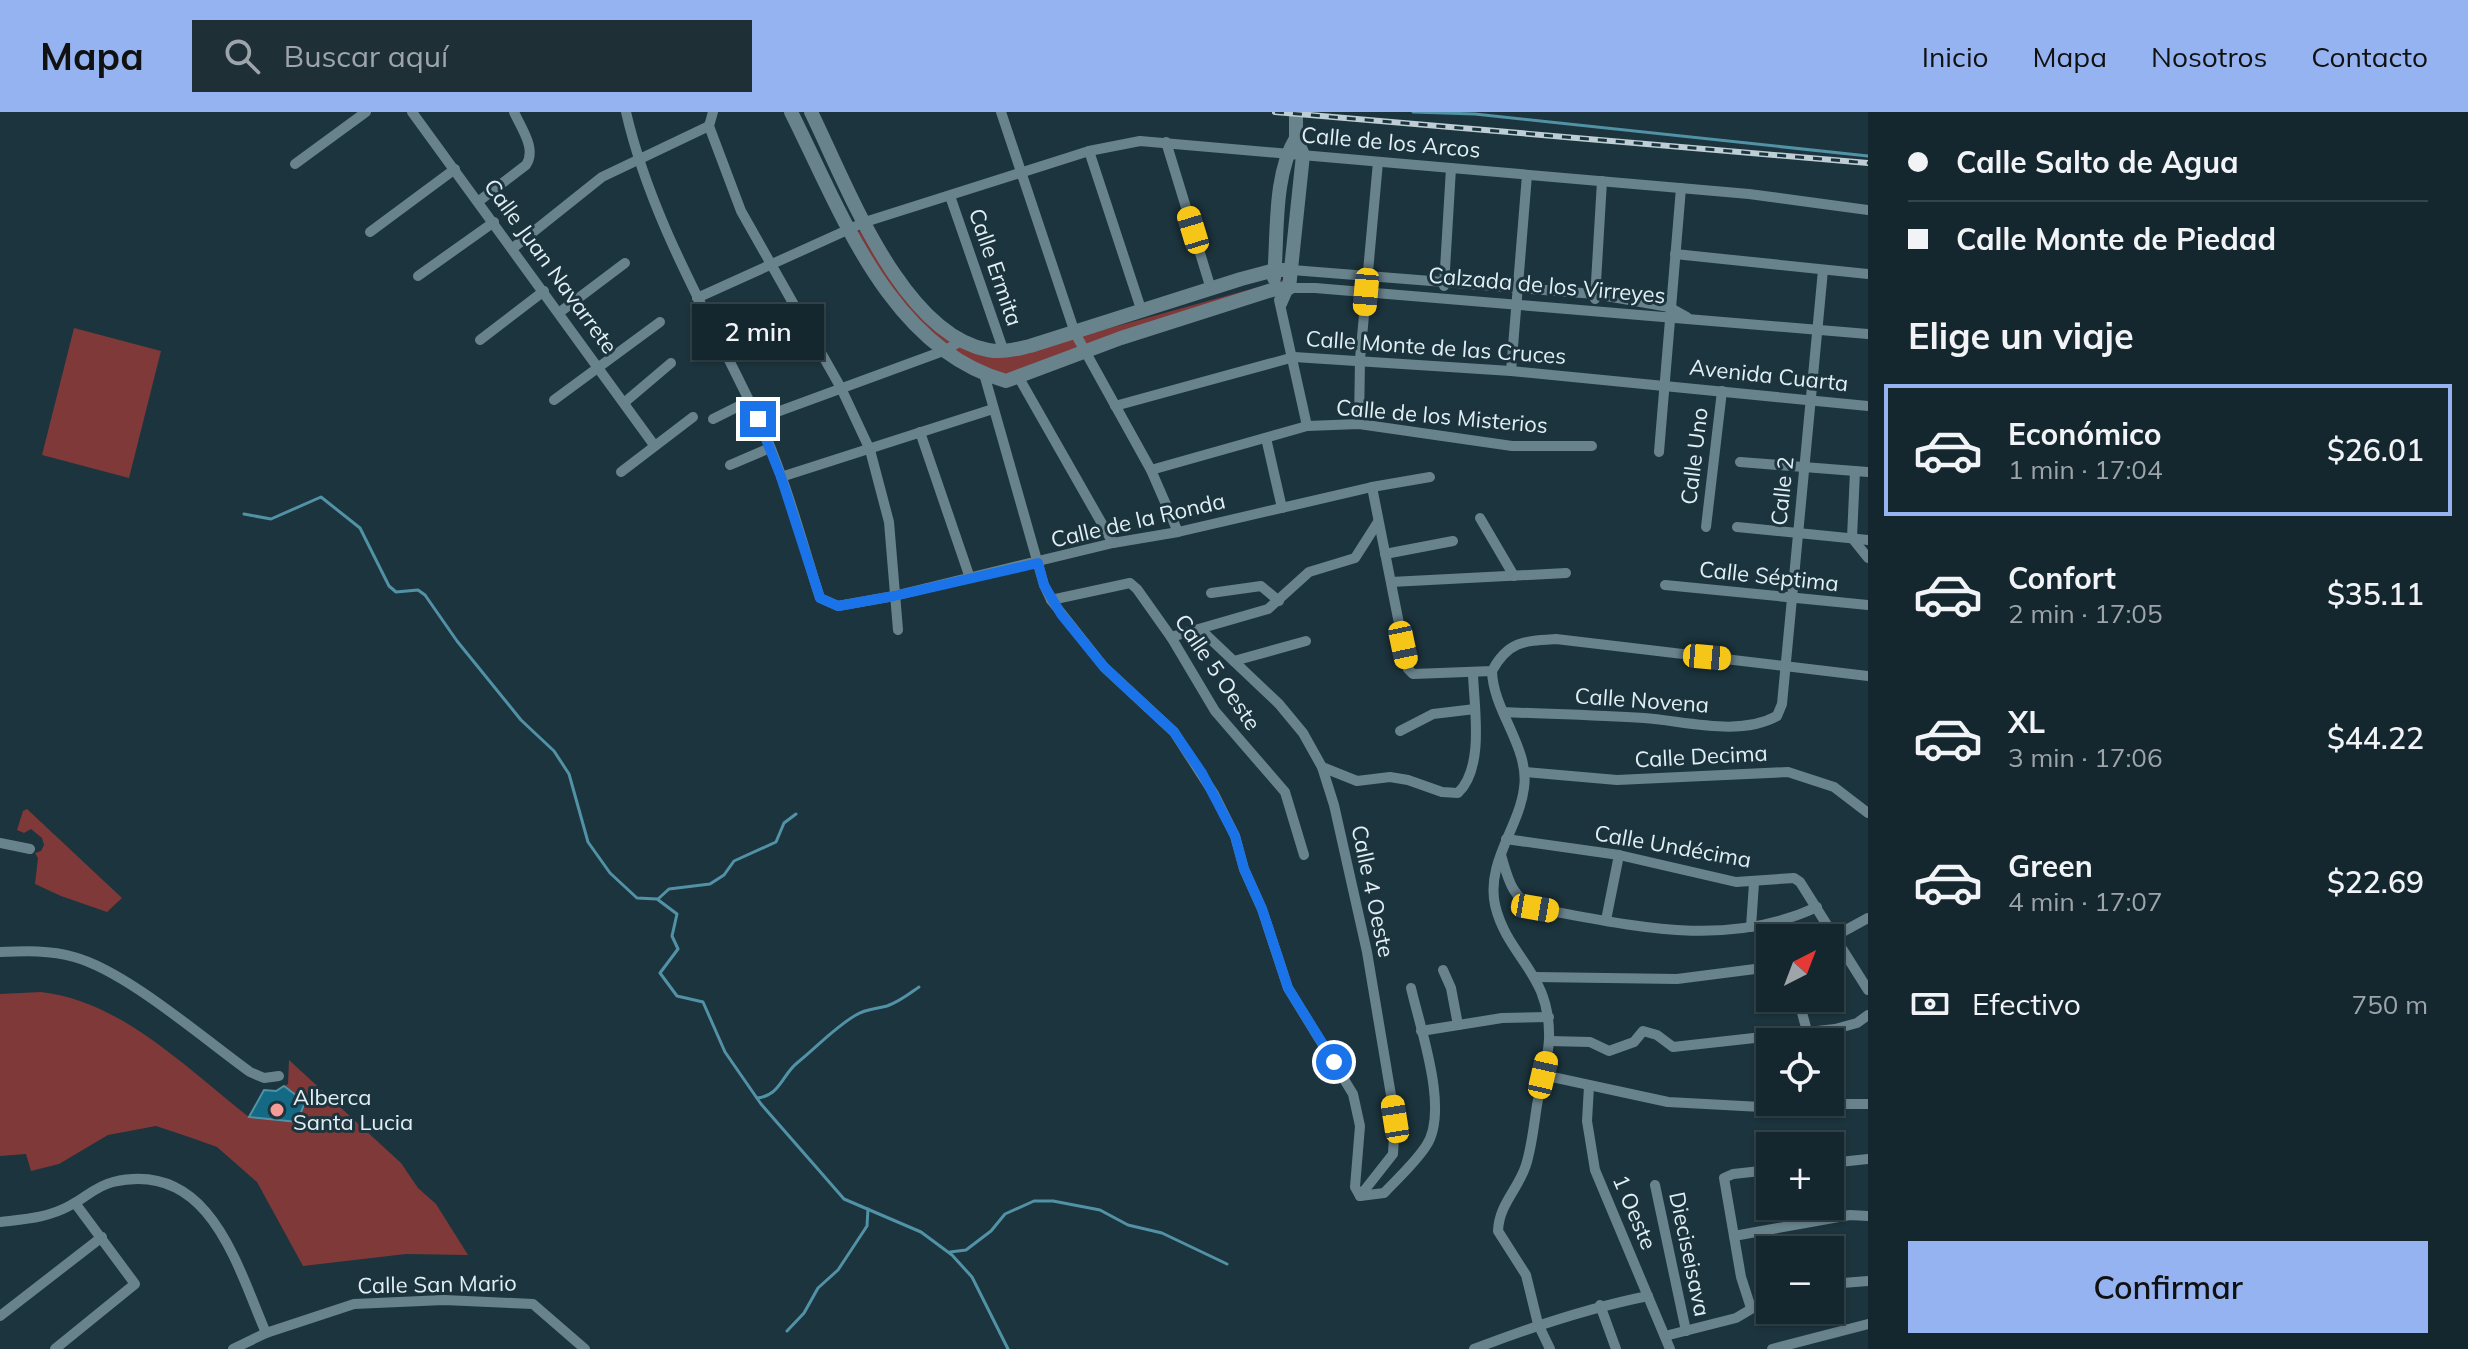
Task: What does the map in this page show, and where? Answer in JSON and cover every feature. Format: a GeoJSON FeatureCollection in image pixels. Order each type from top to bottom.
{"type":"FeatureCollection","features":[{"type":"Feature","properties":{"kind":"street"},"geometry":{"type":"LineString","coordinates":[[295,164],[366,112]]}},
{"type":"Feature","properties":{"kind":"street","name":"Calle Juan Navarrete"},"geometry":{"type":"LineString","coordinates":[[412,112],[599,365],[654,445]]}},
{"type":"Feature","properties":{"kind":"street"},"geometry":{"type":"LineString","coordinates":[[479,201],[531,158],[530,148],[514,112]]}},
{"type":"Feature","properties":{"kind":"street"},"geometry":{"type":"LineString","coordinates":[[626,112],[636,159],[697,298],[758,419],[781,477],[993,409]]}},
{"type":"Feature","properties":{"kind":"street"},"geometry":{"type":"LineString","coordinates":[[713,112],[709,126],[741,211],[841,388],[870,450],[889,522],[898,630]]}},
{"type":"Feature","properties":{"kind":"street"},"geometry":{"type":"LineString","coordinates":[[791,112],[882,286],[910,319],[946,350],[984,374],[1006,381],[1019,378],[1083,352],[1272,290],[1289,288]]}},
{"type":"Feature","properties":{"kind":"street"},"geometry":{"type":"LineString","coordinates":[[811,112],[886,266],[917,305],[962,340],[979,348],[1004,352],[1275,270],[1292,270]]}},
{"type":"Feature","properties":{"kind":"street"},"geometry":{"type":"LineString","coordinates":[[1001,112],[1083,352],[1151,470],[1178,532]]}},
{"type":"Feature","properties":{"kind":"street"},"geometry":{"type":"LineString","coordinates":[[1282,304],[1292,270],[1296,112]]}},
{"type":"Feature","properties":{"kind":"street"},"geometry":{"type":"LineString","coordinates":[[513,248],[595,182],[636,159],[709,126]]}},
{"type":"Feature","properties":{"kind":"street","name":"Calle de los Arcos"},"geometry":{"type":"LineString","coordinates":[[697,298],[865,222],[1122,142],[1166,142],[1749,194],[1868,210]]}},
{"type":"Feature","properties":{"kind":"street"},"geometry":{"type":"LineString","coordinates":[[1166,142],[1211,289]]}},
{"type":"Feature","properties":{"kind":"street"},"geometry":{"type":"LineString","coordinates":[[1089,151],[1142,312]]}},
{"type":"Feature","properties":{"kind":"street"},"geometry":{"type":"LineString","coordinates":[[1295,154],[1272,290],[1282,304],[1307,426]]}},
{"type":"Feature","properties":{"kind":"street"},"geometry":{"type":"LineString","coordinates":[[1359,424],[1360,359],[1378,162]]}},
{"type":"Feature","properties":{"kind":"street"},"geometry":{"type":"LineString","coordinates":[[1443,298],[1451,168]]}},
{"type":"Feature","properties":{"kind":"street"},"geometry":{"type":"LineString","coordinates":[[370,232],[455,169]]}},
{"type":"Feature","properties":{"kind":"street"},"geometry":{"type":"LineString","coordinates":[[1511,371],[1527,175]]}},
{"type":"Feature","properties":{"kind":"street"},"geometry":{"type":"LineString","coordinates":[[1594,310],[1602,181]]}},
{"type":"Feature","properties":{"kind":"street"},"geometry":{"type":"LineString","coordinates":[[1659,452],[1681,188]]}},
{"type":"Feature","properties":{"kind":"street","name":"Calle Ermita"},"geometry":{"type":"LineString","coordinates":[[950,196],[1004,352]]}},
{"type":"Feature","properties":{"kind":"street"},"geometry":{"type":"LineString","coordinates":[[418,276],[494,222]]}},
{"type":"Feature","properties":{"kind":"street"},"geometry":{"type":"LineString","coordinates":[[1675,254],[1868,274]]}},
{"type":"Feature","properties":{"kind":"street"},"geometry":{"type":"LineString","coordinates":[[560,312],[625,263]]}},
{"type":"Feature","properties":{"kind":"street","name":"Calzada de los Virreyes"},"geometry":{"type":"LineString","coordinates":[[1292,270],[1595,294],[1688,318],[1868,334]]}},
{"type":"Feature","properties":{"kind":"street","name":"Calle 2"},"geometry":{"type":"LineString","coordinates":[[1777,716],[1782,704],[1823,270]]}},
{"type":"Feature","properties":{"kind":"street","name":"Calzada de los Virreyes"},"geometry":{"type":"LineString","coordinates":[[1289,288],[1594,310],[1669,312]]}},
{"type":"Feature","properties":{"kind":"street"},"geometry":{"type":"LineString","coordinates":[[480,340],[544,291]]}},
{"type":"Feature","properties":{"kind":"street"},"geometry":{"type":"LineString","coordinates":[[554,400],[660,322]]}},
{"type":"Feature","properties":{"kind":"street"},"geometry":{"type":"LineString","coordinates":[[758,419],[946,350],[962,340]]}},
{"type":"Feature","properties":{"kind":"street","name":"Calle Monte de las Cruces"},"geometry":{"type":"LineString","coordinates":[[1115,406],[1294,357],[1360,359],[1665,384]]}},
{"type":"Feature","properties":{"kind":"street"},"geometry":{"type":"LineString","coordinates":[[625,402],[671,363]]}},
{"type":"Feature","properties":{"kind":"street"},"geometry":{"type":"LineString","coordinates":[[984,374],[1051,600],[1104,667],[1174,732],[1214,794],[1262,909],[1288,988],[1353,1094],[1360,1126],[1355,1179],[1360,1196],[1384,1193],[1426,1146],[1433,1131],[1434,1097],[1411,988]]}},
{"type":"Feature","properties":{"kind":"street"},"geometry":{"type":"LineString","coordinates":[[1019,378],[1113,543]]}},
{"type":"Feature","properties":{"kind":"street","name":"Avenida Cuarta"},"geometry":{"type":"LineString","coordinates":[[1665,384],[1868,406]]}},
{"type":"Feature","properties":{"kind":"street","name":"Calle Uno"},"geometry":{"type":"LineString","coordinates":[[1706,527],[1722,391]]}},
{"type":"Feature","properties":{"kind":"street"},"geometry":{"type":"LineString","coordinates":[[713,419],[749,401]]}},
{"type":"Feature","properties":{"kind":"street"},"geometry":{"type":"LineString","coordinates":[[621,472],[693,417]]}},
{"type":"Feature","properties":{"kind":"street","name":"Calle de los Misterios"},"geometry":{"type":"LineString","coordinates":[[1151,470],[1307,426],[1359,424],[1512,446],[1592,446]]}},
{"type":"Feature","properties":{"kind":"street"},"geometry":{"type":"LineString","coordinates":[[920,432],[970,578]]}},
{"type":"Feature","properties":{"kind":"street"},"geometry":{"type":"LineString","coordinates":[[1266,438],[1282,508]]}},
{"type":"Feature","properties":{"kind":"street"},"geometry":{"type":"LineString","coordinates":[[730,465],[770,448]]}},
{"type":"Feature","properties":{"kind":"street"},"geometry":{"type":"LineString","coordinates":[[1740,462],[1868,472]]}},
{"type":"Feature","properties":{"kind":"street"},"geometry":{"type":"LineString","coordinates":[[1855,471],[1852,538],[1868,558]]}},
{"type":"Feature","properties":{"kind":"street","name":"Calle de la Ronda"},"geometry":{"type":"LineString","coordinates":[[781,477],[820,598],[838,606],[894,596],[1113,543],[1178,532],[1372,487],[1430,477]]}},
{"type":"Feature","properties":{"kind":"street"},"geometry":{"type":"LineString","coordinates":[[1372,487],[1408,669],[1419,675],[1492,671]]}},
{"type":"Feature","properties":{"kind":"street"},"geometry":{"type":"LineString","coordinates":[[1480,518],[1514,576]]}},
{"type":"Feature","properties":{"kind":"street"},"geometry":{"type":"LineString","coordinates":[[1171,637],[1268,609],[1309,572],[1355,558],[1378,522]]}},
{"type":"Feature","properties":{"kind":"street"},"geometry":{"type":"LineString","coordinates":[[1737,527],[1868,540]]}},
{"type":"Feature","properties":{"kind":"street"},"geometry":{"type":"LineString","coordinates":[[1385,554],[1453,541]]}},
{"type":"Feature","properties":{"kind":"street"},"geometry":{"type":"LineString","coordinates":[[1391,582],[1566,573]]}},
{"type":"Feature","properties":{"kind":"street","name":"Calle 5 Oeste"},"geometry":{"type":"LineString","coordinates":[[1051,600],[1130,583],[1137,589],[1171,637],[1215,711],[1285,792],[1304,855]]}},
{"type":"Feature","properties":{"kind":"street","name":"Calle Séptima"},"geometry":{"type":"LineString","coordinates":[[1665,585],[1791,600],[1868,605]]}},
{"type":"Feature","properties":{"kind":"street"},"geometry":{"type":"LineString","coordinates":[[1211,593],[1261,586],[1279,601]]}},
{"type":"Feature","properties":{"kind":"street","name":"Calle 4 Oeste"},"geometry":{"type":"LineString","coordinates":[[1201,630],[1279,704],[1303,733],[1322,767],[1367,952],[1395,1119],[1393,1154],[1360,1196]]}},
{"type":"Feature","properties":{"kind":"street"},"geometry":{"type":"LineString","coordinates":[[1550,1349],[1538,1324],[1526,1275],[1498,1231],[1503,1205],[1526,1166],[1549,1041],[1549,1017],[1546,1001],[1535,977],[1503,925],[1496,905],[1495,873],[1521,801],[1525,772],[1493,690],[1492,671],[1501,655],[1516,644],[1556,639],[1868,676]]}},
{"type":"Feature","properties":{"kind":"street"},"geometry":{"type":"LineString","coordinates":[[1234,661],[1306,641]]}},
{"type":"Feature","properties":{"kind":"street"},"geometry":{"type":"LineString","coordinates":[[1322,767],[1357,781],[1396,778],[1442,792],[1458,793],[1466,782],[1476,750],[1473,674]]}},
{"type":"Feature","properties":{"kind":"street"},"geometry":{"type":"LineString","coordinates":[[1400,731],[1433,714],[1475,709]]}},
{"type":"Feature","properties":{"kind":"street","name":"Calle Novena"},"geometry":{"type":"LineString","coordinates":[[1503,712],[1645,718],[1709,725],[1757,724],[1777,716]]}},
{"type":"Feature","properties":{"kind":"street","name":"Calle Decima"},"geometry":{"type":"LineString","coordinates":[[1525,772],[1617,780],[1788,772],[1834,787],[1868,813]]}},
{"type":"Feature","properties":{"kind":"street","name":"Calle Undécima"},"geometry":{"type":"LineString","coordinates":[[1506,839],[1619,855],[1736,882],[1794,878],[1800,882],[1828,924]]}},
{"type":"Feature","properties":{"kind":"street"},"geometry":{"type":"LineString","coordinates":[[0,843],[30,849]]}},
{"type":"Feature","properties":{"kind":"street"},"geometry":{"type":"LineString","coordinates":[[1501,853],[1514,894],[1521,902],[1535,908],[1678,932],[1751,927],[1788,919],[1817,907]]}},
{"type":"Feature","properties":{"kind":"street"},"geometry":{"type":"LineString","coordinates":[[1606,920],[1619,855]]}},
{"type":"Feature","properties":{"kind":"street"},"geometry":{"type":"LineString","coordinates":[[1751,927],[1754,883]]}},
{"type":"Feature","properties":{"kind":"street"},"geometry":{"type":"LineString","coordinates":[[1844,931],[1868,918]]}},
{"type":"Feature","properties":{"kind":"street","name":"Calle Undécima"},"geometry":{"type":"LineString","coordinates":[[1844,951],[1868,990]]}},
{"type":"Feature","properties":{"kind":"street"},"geometry":{"type":"LineString","coordinates":[[0,952],[52,953],[91,963],[123,980],[250,1072],[264,1078],[279,1076]]}},
{"type":"Feature","properties":{"kind":"street"},"geometry":{"type":"LineString","coordinates":[[1535,977],[1677,979],[1755,969]]}},
{"type":"Feature","properties":{"kind":"street"},"geometry":{"type":"LineString","coordinates":[[1443,970],[1451,988],[1458,1025]]}},
{"type":"Feature","properties":{"kind":"street"},"geometry":{"type":"LineString","coordinates":[[1826,1028],[1857,1023],[1868,1015]]}},
{"type":"Feature","properties":{"kind":"street"},"geometry":{"type":"LineString","coordinates":[[1421,1031],[1502,1018],[1549,1017]]}},
{"type":"Feature","properties":{"kind":"street"},"geometry":{"type":"LineString","coordinates":[[1549,1041],[1590,1042],[1609,1051],[1634,1042],[1643,1031],[1657,1035],[1673,1047],[1756,1037]]}},
{"type":"Feature","properties":{"kind":"street"},"geometry":{"type":"LineString","coordinates":[[1543,1075],[1668,1102],[1798,1109],[1830,1104],[1868,1104]]}},
{"type":"Feature","properties":{"kind":"street","name":"1 Oeste"},"geometry":{"type":"LineString","coordinates":[[1589,1086],[1587,1121],[1595,1170],[1670,1349]]}},
{"type":"Feature","properties":{"kind":"street"},"geometry":{"type":"LineString","coordinates":[[1844,1162],[1868,1159]]}},
{"type":"Feature","properties":{"kind":"street"},"geometry":{"type":"LineString","coordinates":[[1751,1308],[1724,1178],[1756,1172]]}},
{"type":"Feature","properties":{"kind":"street"},"geometry":{"type":"LineString","coordinates":[[0,1222],[46,1216],[75,1203],[103,1185],[134,1180],[155,1181],[196,1200],[211,1214],[224,1234],[266,1333]]}},
{"type":"Feature","properties":{"kind":"street","name":"Dieciseisava"},"geometry":{"type":"LineString","coordinates":[[1655,1185],[1686,1331]]}},
{"type":"Feature","properties":{"kind":"street"},"geometry":{"type":"LineString","coordinates":[[55,1349],[135,1284],[75,1203]]}},
{"type":"Feature","properties":{"kind":"street"},"geometry":{"type":"LineString","coordinates":[[1734,1236],[1850,1215],[1868,1216]]}},
{"type":"Feature","properties":{"kind":"street"},"geometry":{"type":"LineString","coordinates":[[0,1316],[102,1237]]}},
{"type":"Feature","properties":{"kind":"street"},"geometry":{"type":"LineString","coordinates":[[1844,1283],[1868,1281]]}},
{"type":"Feature","properties":{"kind":"street"},"geometry":{"type":"LineString","coordinates":[[1474,1349],[1538,1324],[1600,1305],[1648,1296]]}},
{"type":"Feature","properties":{"kind":"street","name":"Calle San Mario"},"geometry":{"type":"LineString","coordinates":[[233,1349],[266,1333],[354,1304],[444,1300],[525,1303],[540,1307],[585,1349]]}},
{"type":"Feature","properties":{"kind":"street"},"geometry":{"type":"LineString","coordinates":[[1600,1305],[1616,1349]]}},
{"type":"Feature","properties":{"kind":"street"},"geometry":{"type":"LineString","coordinates":[[1665,1336],[1736,1318],[1756,1305]]}},
{"type":"Feature","properties":{"kind":"street"},"geometry":{"type":"LineString","coordinates":[[1772,1349],[1868,1324]]}},
{"type":"Feature","properties":{"kind":"shaded area"},"geometry":{"type":"Polygon","coordinates":[[[866,227],[886,267],[953,337],[1009,356],[1287,279],[1287,290],[1088,352],[1012,386],[920,333],[853,235],[866,227]]]}},
{"type":"Feature","properties":{"kind":"shaded area"},"geometry":{"type":"Polygon","coordinates":[[[74,328],[161,351],[129,478],[42,455],[74,328]]]}},
{"type":"Feature","properties":{"kind":"shaded area"},"geometry":{"type":"Polygon","coordinates":[[[27,809],[122,898],[107,912],[35,884],[38,858],[35,853],[41,851],[44,845],[42,838],[31,829],[24,833],[17,830],[23,811],[27,809]]]}},
{"type":"Feature","properties":{"kind":"shaded area"},"geometry":{"type":"Polygon","coordinates":[[[41,992],[71,998],[126,1023],[249,1117],[264,1090],[276,1091],[288,1084],[289,1060],[401,1163],[418,1188],[436,1204],[468,1255],[406,1254],[303,1266],[257,1182],[217,1147],[156,1126],[108,1135],[59,1164],[31,1171],[26,1154],[0,1156],[0,994],[41,992]]]}},
{"type":"Feature","properties":{"kind":"water","name":"Alberca Santa Lucia"},"geometry":{"type":"Polygon","coordinates":[[[284,1086],[305,1102],[297,1122],[249,1117],[264,1090],[276,1091],[284,1086]]]}},
{"type":"Feature","properties":{"kind":"waterway"},"geometry":{"type":"LineString","coordinates":[[1413,112],[1475,114],[1868,156]]}},
{"type":"Feature","properties":{"kind":"waterway"},"geometry":{"type":"LineString","coordinates":[[244,514],[271,519],[321,497],[360,528],[389,586],[396,592],[418,590],[425,595],[457,641],[521,720],[554,751],[569,774],[588,842],[610,873],[637,898],[657,899],[677,914],[672,936],[678,949],[660,973],[677,996],[703,1002],[725,1052],[761,1104],[844,1199],[921,1232],[952,1255],[972,1277],[1008,1349]]}},
{"type":"Feature","properties":{"kind":"waterway"},"geometry":{"type":"LineString","coordinates":[[658,899],[669,889],[710,884],[724,875],[734,861],[776,842],[784,823],[796,814]]}},
{"type":"Feature","properties":{"kind":"waterway"},"geometry":{"type":"LineString","coordinates":[[757,1098],[776,1089],[797,1063],[848,1020],[863,1011],[904,998],[919,987]]}},
{"type":"Feature","properties":{"kind":"waterway"},"geometry":{"type":"LineString","coordinates":[[950,1252],[966,1250],[991,1231],[1005,1214],[1034,1201],[1053,1201],[1100,1210],[1128,1225],[1162,1233],[1227,1264]]}},
{"type":"Feature","properties":{"kind":"waterway"},"geometry":{"type":"LineString","coordinates":[[787,1331],[804,1313],[818,1288],[838,1270],[867,1226],[868,1209]]}},
{"type":"Feature","properties":{"kind":"railway"},"geometry":{"type":"LineString","coordinates":[[1275,112],[1868,163]]}},
{"type":"Feature","properties":{"kind":"place","name":"Alberca Santa Lucia"},"geometry":{"type":"Point","coordinates":[277,1110]}},
{"type":"Feature","properties":{"kind":"route"},"geometry":{"type":"LineString","coordinates":[[758,419],[781,477],[820,598],[831,604],[838,606],[894,596],[1038,563],[1044,585],[1061,614],[1104,667],[1174,732],[1202,773],[1235,836],[1288,988],[1334,1062]]}}]}
